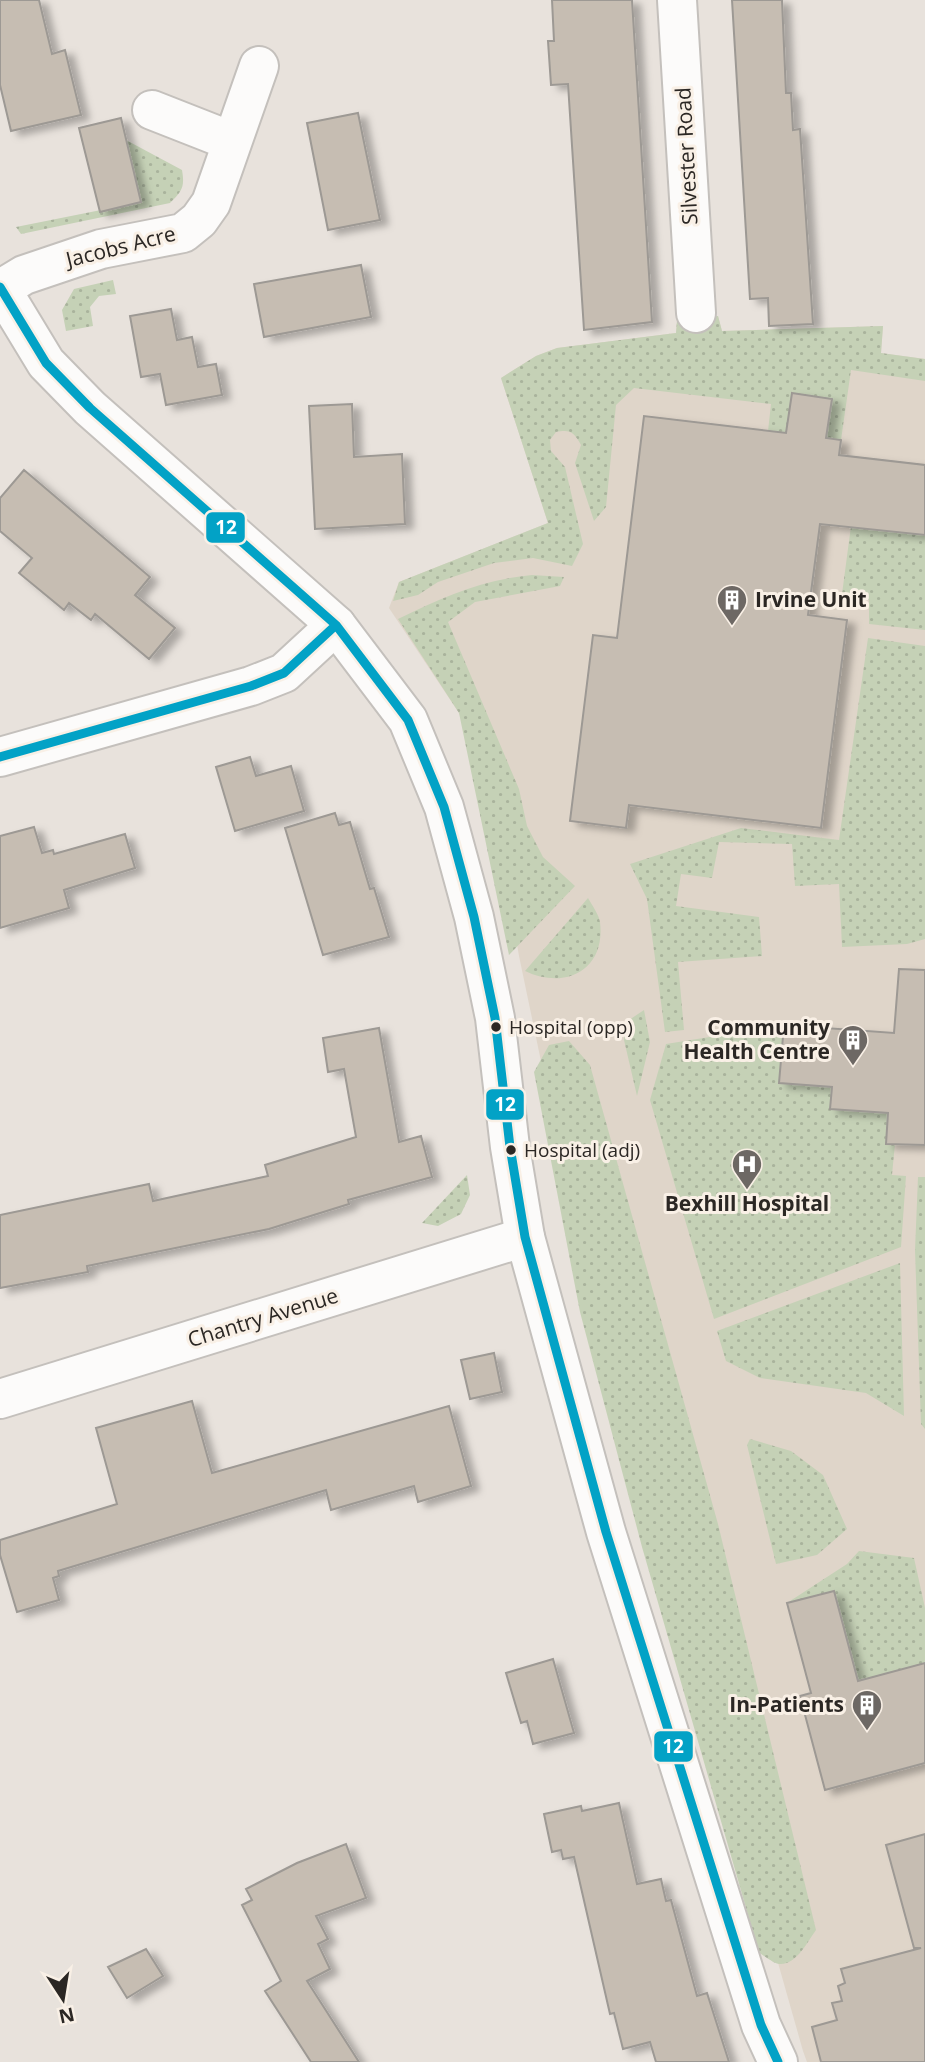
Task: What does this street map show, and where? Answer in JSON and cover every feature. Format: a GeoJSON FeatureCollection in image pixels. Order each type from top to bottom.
{"type":"FeatureCollection","features":[{"type":"Feature","properties":{"kind":"main road","name":"Silvester Road"},"geometry":{"type":"LineString","coordinates":[[677,0],[696,313]]}},
{"type":"Feature","properties":{"kind":"main road","name":"Jacobs Acre"},"geometry":{"type":"LineString","coordinates":[[0,288],[24,275],[101,250],[183,233],[199,220],[211,203],[259,65]]}},
{"type":"Feature","properties":{"kind":"main road"},"geometry":{"type":"LineString","coordinates":[[152,110],[231,141]]}},
{"type":"Feature","properties":{"kind":"main road"},"geometry":{"type":"LineString","coordinates":[[0,288],[46,363],[90,408],[336,625],[408,720],[444,807],[474,917],[495,1018],[510,1147],[525,1237],[606,1532],[761,2025],[778,2062]]}},
{"type":"Feature","properties":{"kind":"main road"},"geometry":{"type":"LineString","coordinates":[[0,757],[251,686],[284,673],[336,625]]}},
{"type":"Feature","properties":{"kind":"main road","name":"Chantry Avenue"},"geometry":{"type":"LineString","coordinates":[[0,1399],[525,1237]]}},
{"type":"Feature","properties":{"kind":"shaded area","name":"Bexhill Hospital"},"geometry":{"type":"Polygon","coordinates":[[[718,316],[722,331],[883,326],[881,353],[925,359],[925,2062],[807,2062],[593,1310],[519,956],[489,783],[459,713],[389,608],[399,582],[548,523],[501,378],[536,356],[557,348],[676,333],[677,321],[718,316]]]}},
{"type":"Feature","properties":{"kind":"green space"},"geometry":{"type":"Polygon","coordinates":[[[126,140],[182,170],[182,188],[170,203],[21,234],[16,227],[141,202],[126,140]]]}},
{"type":"Feature","properties":{"kind":"green space"},"geometry":{"type":"Polygon","coordinates":[[[113,280],[116,294],[99,296],[90,307],[93,326],[66,331],[62,310],[74,289],[113,280]]]}},
{"type":"Feature","properties":{"kind":"green space"},"geometry":{"type":"Polygon","coordinates":[[[718,316],[722,331],[883,326],[881,353],[925,359],[925,381],[851,370],[841,440],[768,431],[771,404],[634,388],[616,405],[606,507],[594,521],[575,463],[581,445],[574,434],[568,431],[556,432],[550,440],[551,451],[565,467],[583,544],[572,566],[533,558],[494,563],[438,582],[418,595],[393,601],[399,582],[548,523],[501,378],[536,356],[557,348],[676,333],[677,321],[718,316]]]}},
{"type":"Feature","properties":{"kind":"green space"},"geometry":{"type":"Polygon","coordinates":[[[851,526],[925,535],[925,630],[869,624],[869,600],[842,594],[851,526]]]}},
{"type":"Feature","properties":{"kind":"green space"},"geometry":{"type":"Polygon","coordinates":[[[513,577],[564,577],[560,586],[475,602],[448,622],[519,789],[527,826],[543,857],[575,886],[509,955],[459,713],[398,619],[463,591],[513,577]]]}},
{"type":"Feature","properties":{"kind":"green space"},"geometry":{"type":"Polygon","coordinates":[[[868,638],[925,646],[925,939],[907,944],[842,947],[839,884],[795,886],[792,844],[719,842],[712,878],[681,874],[676,906],[759,917],[762,956],[678,962],[684,1030],[665,1032],[647,899],[630,864],[741,828],[839,840],[868,638]]]}},
{"type":"Feature","properties":{"kind":"green space"},"geometry":{"type":"Polygon","coordinates":[[[588,898],[600,922],[600,939],[589,964],[567,977],[540,976],[525,971],[588,898]]]}},
{"type":"Feature","properties":{"kind":"green space"},"geometry":{"type":"Polygon","coordinates":[[[644,1010],[650,1042],[637,1096],[624,1040],[626,1022],[644,1010]]]}},
{"type":"Feature","properties":{"kind":"green space"},"geometry":{"type":"Polygon","coordinates":[[[784,1025],[779,1083],[832,1087],[830,1108],[889,1092],[886,1143],[895,1144],[892,1175],[906,1176],[901,1247],[714,1319],[650,1100],[666,1044],[784,1025]]]}},
{"type":"Feature","properties":{"kind":"green space"},"geometry":{"type":"Polygon","coordinates":[[[569,1041],[590,1065],[718,1524],[816,1930],[801,1952],[785,1964],[779,1964],[759,1953],[642,1547],[580,1312],[534,1072],[549,1045],[569,1041]]]}},
{"type":"Feature","properties":{"kind":"green space"},"geometry":{"type":"Polygon","coordinates":[[[467,1175],[470,1195],[461,1214],[438,1226],[422,1223],[467,1175]]]}},
{"type":"Feature","properties":{"kind":"green space"},"geometry":{"type":"Polygon","coordinates":[[[918,1177],[925,1177],[925,1429],[921,1424],[915,1250],[918,1177]]]}},
{"type":"Feature","properties":{"kind":"green space"},"geometry":{"type":"Polygon","coordinates":[[[900,1263],[904,1416],[866,1393],[760,1378],[726,1361],[717,1331],[900,1263]]]}},
{"type":"Feature","properties":{"kind":"green space"},"geometry":{"type":"Polygon","coordinates":[[[750,1439],[791,1451],[823,1475],[847,1529],[817,1555],[776,1564],[747,1445],[750,1439]]]}},
{"type":"Feature","properties":{"kind":"green space"},"geometry":{"type":"Polygon","coordinates":[[[859,1551],[914,1558],[925,1608],[925,1663],[858,1681],[834,1591],[787,1603],[847,1564],[859,1551]]]}},
{"type":"Feature","properties":{"kind":"building"},"geometry":{"type":"Polygon","coordinates":[[[0,0],[39,0],[52,54],[65,50],[81,115],[11,131],[0,85],[0,0]]]}},
{"type":"Feature","properties":{"kind":"building"},"geometry":{"type":"Polygon","coordinates":[[[552,0],[632,0],[652,322],[584,330],[568,84],[551,85],[548,41],[554,41],[552,0]]]}},
{"type":"Feature","properties":{"kind":"building"},"geometry":{"type":"Polygon","coordinates":[[[732,0],[782,0],[786,93],[791,93],[793,130],[800,129],[813,324],[769,326],[768,298],[750,299],[732,0]]]}},
{"type":"Feature","properties":{"kind":"building"},"geometry":{"type":"Polygon","coordinates":[[[358,113],[380,220],[328,230],[307,123],[358,113]]]}},
{"type":"Feature","properties":{"kind":"building"},"geometry":{"type":"Polygon","coordinates":[[[121,118],[141,202],[100,212],[79,128],[121,118]]]}},
{"type":"Feature","properties":{"kind":"building"},"geometry":{"type":"Polygon","coordinates":[[[361,265],[371,317],[264,337],[254,284],[361,265]]]}},
{"type":"Feature","properties":{"kind":"building"},"geometry":{"type":"Polygon","coordinates":[[[171,309],[177,340],[192,337],[198,367],[216,364],[222,395],[166,405],[160,374],[141,377],[130,316],[171,309]]]}},
{"type":"Feature","properties":{"kind":"building","name":"Irvine Unit"},"geometry":{"type":"Polygon","coordinates":[[[792,393],[832,399],[826,438],[841,440],[839,455],[925,465],[925,535],[820,524],[808,615],[847,620],[821,828],[629,805],[626,828],[570,821],[593,635],[617,638],[644,416],[786,433],[792,393]]]}},
{"type":"Feature","properties":{"kind":"building"},"geometry":{"type":"Polygon","coordinates":[[[352,404],[354,457],[402,454],[405,524],[315,529],[309,406],[352,404]]]}},
{"type":"Feature","properties":{"kind":"building"},"geometry":{"type":"Polygon","coordinates":[[[24,470],[150,577],[135,595],[175,628],[149,659],[95,614],[91,620],[69,603],[64,610],[19,573],[32,558],[0,531],[0,498],[24,470]]]}},
{"type":"Feature","properties":{"kind":"building"},"geometry":{"type":"Polygon","coordinates":[[[250,757],[256,776],[291,766],[304,811],[235,831],[216,767],[250,757]]]}},
{"type":"Feature","properties":{"kind":"building"},"geometry":{"type":"Polygon","coordinates":[[[335,813],[339,825],[350,822],[370,889],[374,888],[389,937],[323,955],[285,828],[335,813]]]}},
{"type":"Feature","properties":{"kind":"building"},"geometry":{"type":"Polygon","coordinates":[[[34,827],[42,853],[53,850],[54,854],[125,834],[135,868],[64,890],[69,908],[0,928],[0,836],[34,827]]]}},
{"type":"Feature","properties":{"kind":"building","name":"Community Health Centre"},"geometry":{"type":"Polygon","coordinates":[[[899,969],[925,970],[925,1145],[886,1144],[888,1113],[830,1109],[832,1087],[779,1083],[784,1025],[894,1033],[899,969]]]}},
{"type":"Feature","properties":{"kind":"building"},"geometry":{"type":"Polygon","coordinates":[[[379,1028],[399,1142],[421,1136],[432,1177],[348,1200],[349,1204],[269,1229],[87,1266],[88,1272],[0,1288],[0,1215],[149,1184],[153,1201],[268,1176],[265,1165],[356,1137],[344,1069],[328,1072],[323,1038],[379,1028]]]}},
{"type":"Feature","properties":{"kind":"building"},"geometry":{"type":"Polygon","coordinates":[[[494,1353],[502,1392],[470,1399],[461,1360],[494,1353]]]}},
{"type":"Feature","properties":{"kind":"building"},"geometry":{"type":"Polygon","coordinates":[[[192,1401],[212,1473],[449,1406],[471,1486],[418,1502],[414,1486],[331,1510],[326,1490],[58,1571],[59,1576],[53,1578],[59,1600],[17,1612],[0,1555],[0,1540],[117,1504],[96,1428],[192,1401]]]}},
{"type":"Feature","properties":{"kind":"building","name":"In-Patients"},"geometry":{"type":"Polygon","coordinates":[[[834,1591],[858,1681],[925,1663],[925,1763],[825,1790],[800,1696],[811,1693],[787,1603],[834,1591]]]}},
{"type":"Feature","properties":{"kind":"building"},"geometry":{"type":"Polygon","coordinates":[[[553,1659],[574,1733],[533,1744],[527,1721],[521,1723],[506,1673],[553,1659]]]}},
{"type":"Feature","properties":{"kind":"building"},"geometry":{"type":"Polygon","coordinates":[[[619,1803],[637,1884],[661,1879],[666,1901],[671,1900],[697,1996],[707,1993],[729,2062],[656,2062],[650,2042],[623,2049],[614,2013],[610,2014],[574,1857],[563,1859],[561,1850],[552,1852],[544,1814],[581,1806],[582,1811],[619,1803]]]}},
{"type":"Feature","properties":{"kind":"building"},"geometry":{"type":"Polygon","coordinates":[[[925,1834],[925,2062],[821,2062],[812,2027],[837,2020],[832,2003],[842,2001],[838,1986],[845,1983],[841,1969],[921,1948],[914,1948],[886,1845],[925,1834]]]}},
{"type":"Feature","properties":{"kind":"building"},"geometry":{"type":"Polygon","coordinates":[[[346,1844],[366,1898],[316,1916],[328,1939],[318,1944],[330,1969],[307,1981],[359,2062],[311,2062],[265,1991],[281,1981],[242,1905],[252,1900],[246,1889],[297,1863],[346,1844]]]}},
{"type":"Feature","properties":{"kind":"building"},"geometry":{"type":"Polygon","coordinates":[[[146,1949],[163,1976],[127,1998],[108,1967],[146,1949]]]}},
{"type":"Feature","properties":{"kind":"transit line","name":"12"},"geometry":{"type":"LineString","coordinates":[[0,287],[46,363],[90,408],[336,625],[408,720],[444,807],[474,917],[495,1018],[510,1147],[525,1237],[606,1532],[761,2025],[778,2062]]}},
{"type":"Feature","properties":{"kind":"transit line","name":"12"},"geometry":{"type":"LineString","coordinates":[[0,757],[251,686],[284,673],[336,625]]}},
{"type":"Feature","properties":{"kind":"place","name":"Irvine Unit"},"geometry":{"type":"Point","coordinates":[732,627]}},
{"type":"Feature","properties":{"kind":"place","name":"Hospital (opp)"},"geometry":{"type":"Point","coordinates":[496,1027]}},
{"type":"Feature","properties":{"kind":"place","name":"Community Health Centre"},"geometry":{"type":"Point","coordinates":[853,1067]}},
{"type":"Feature","properties":{"kind":"place","name":"Hospital (adj)"},"geometry":{"type":"Point","coordinates":[511,1150]}},
{"type":"Feature","properties":{"kind":"place","name":"Bexhill Hospital"},"geometry":{"type":"Point","coordinates":[747,1191]}},
{"type":"Feature","properties":{"kind":"place","name":"In-Patients"},"geometry":{"type":"Point","coordinates":[867,1732]}}]}
